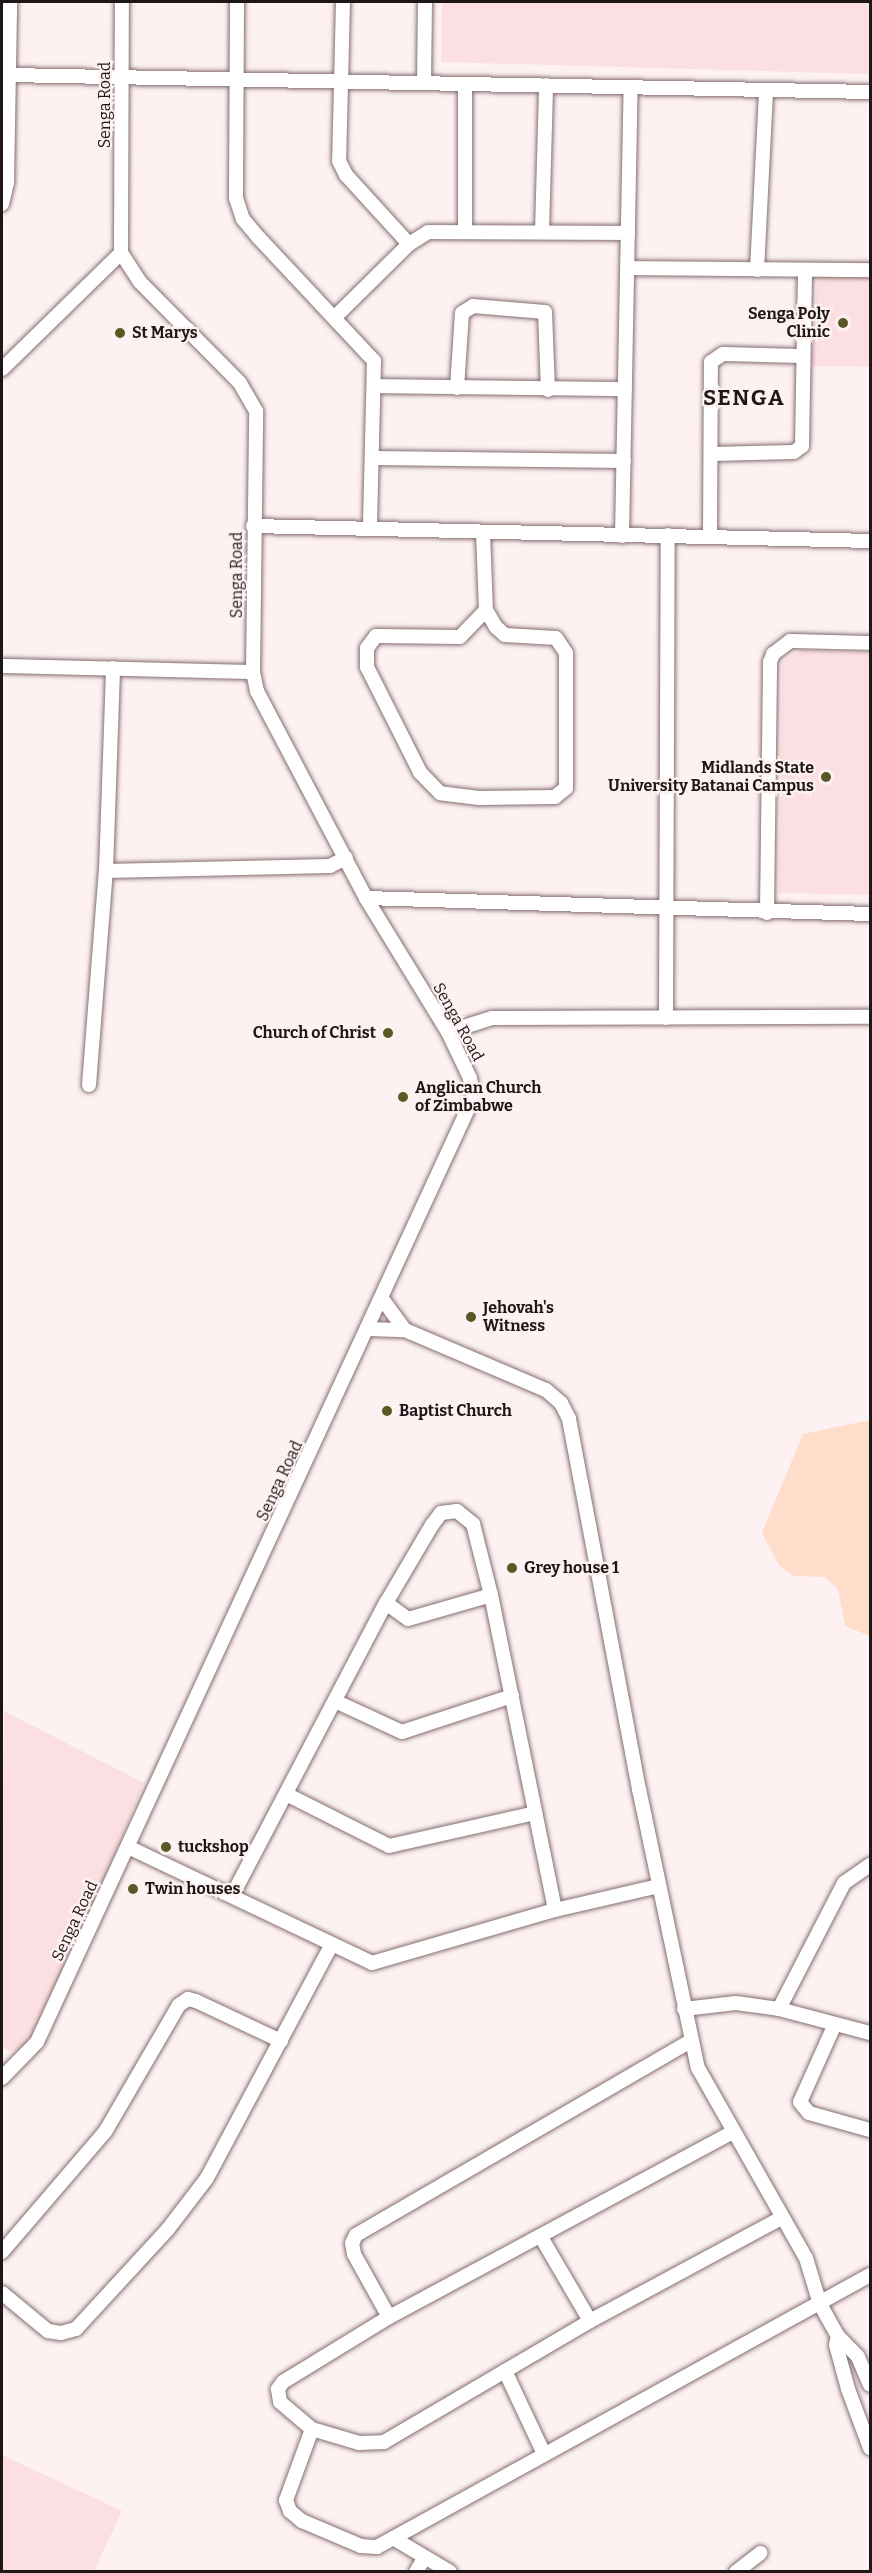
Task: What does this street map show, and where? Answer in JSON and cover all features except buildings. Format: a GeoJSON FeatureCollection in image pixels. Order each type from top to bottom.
{"type":"FeatureCollection","features":[{"type":"Feature","properties":{"kind":"street"},"geometry":{"type":"LineString","coordinates":[[2,204],[7,182],[10,2]]}},
{"type":"Feature","properties":{"kind":"street","name":"Senga Road"},"geometry":{"type":"LineString","coordinates":[[2,2078],[37,2042],[383,1300],[474,1096],[470,1078],[448,1032],[366,898],[269,718],[253,672],[254,402],[134,276],[121,253],[122,2]]}},
{"type":"Feature","properties":{"kind":"street"},"geometry":{"type":"LineString","coordinates":[[237,2],[234,168],[239,210],[259,238],[372,357],[375,386],[370,529]]}},
{"type":"Feature","properties":{"kind":"street"},"geometry":{"type":"LineString","coordinates":[[343,2],[341,165],[409,244]]}},
{"type":"Feature","properties":{"kind":"street"},"geometry":{"type":"LineString","coordinates":[[424,2],[424,82]]}},
{"type":"Feature","properties":{"kind":"street"},"geometry":{"type":"LineString","coordinates":[[9,75],[235,77],[870,92]]}},
{"type":"Feature","properties":{"kind":"street"},"geometry":{"type":"LineString","coordinates":[[465,84],[465,231]]}},
{"type":"Feature","properties":{"kind":"street"},"geometry":{"type":"LineString","coordinates":[[542,232],[546,85]]}},
{"type":"Feature","properties":{"kind":"street"},"geometry":{"type":"LineString","coordinates":[[622,536],[631,87]]}},
{"type":"Feature","properties":{"kind":"street"},"geometry":{"type":"LineString","coordinates":[[757,270],[766,90]]}},
{"type":"Feature","properties":{"kind":"street"},"geometry":{"type":"LineString","coordinates":[[335,317],[409,244],[428,232],[628,233]]}},
{"type":"Feature","properties":{"kind":"street"},"geometry":{"type":"LineString","coordinates":[[2,369],[121,253]]}},
{"type":"Feature","properties":{"kind":"street"},"geometry":{"type":"LineString","coordinates":[[628,268],[870,270]]}},
{"type":"Feature","properties":{"kind":"street"},"geometry":{"type":"LineString","coordinates":[[711,454],[799,449],[805,435],[802,356],[805,270]]}},
{"type":"Feature","properties":{"kind":"street"},"geometry":{"type":"LineString","coordinates":[[457,388],[462,313],[473,306],[544,312],[549,390]]}},
{"type":"Feature","properties":{"kind":"street"},"geometry":{"type":"LineString","coordinates":[[710,536],[710,367],[714,358],[723,354],[802,356]]}},
{"type":"Feature","properties":{"kind":"street"},"geometry":{"type":"LineString","coordinates":[[375,386],[549,390],[625,389]]}},
{"type":"Feature","properties":{"kind":"street"},"geometry":{"type":"LineString","coordinates":[[373,458],[624,461]]}},
{"type":"Feature","properties":{"kind":"street"},"geometry":{"type":"LineString","coordinates":[[253,526],[870,541]]}},
{"type":"Feature","properties":{"kind":"street"},"geometry":{"type":"LineString","coordinates":[[483,533],[486,610],[505,635],[551,637],[563,645],[567,781],[564,791],[555,797],[479,798],[440,793],[420,772],[367,667],[367,648],[376,636],[460,637],[486,610]]}},
{"type":"Feature","properties":{"kind":"street"},"geometry":{"type":"LineString","coordinates":[[666,1018],[668,535]]}},
{"type":"Feature","properties":{"kind":"street"},"geometry":{"type":"LineString","coordinates":[[768,913],[770,662],[773,654],[790,641],[870,643]]}},
{"type":"Feature","properties":{"kind":"street"},"geometry":{"type":"LineString","coordinates":[[2,666],[253,672]]}},
{"type":"Feature","properties":{"kind":"street"},"geometry":{"type":"LineString","coordinates":[[89,1085],[106,871],[113,668]]}},
{"type":"Feature","properties":{"kind":"street"},"geometry":{"type":"LineString","coordinates":[[106,871],[330,866],[346,858]]}},
{"type":"Feature","properties":{"kind":"street"},"geometry":{"type":"LineString","coordinates":[[366,898],[668,910],[870,914]]}},
{"type":"Feature","properties":{"kind":"street"},"geometry":{"type":"LineString","coordinates":[[448,1032],[492,1018],[870,1017]]}},
{"type":"Feature","properties":{"kind":"street"},"geometry":{"type":"LineString","coordinates":[[383,1300],[405,1330]]}},
{"type":"Feature","properties":{"kind":"street"},"geometry":{"type":"LineString","coordinates":[[369,1329],[405,1330],[546,1390],[561,1403],[569,1419],[659,1886],[698,2068],[781,2218],[806,2258],[820,2304],[838,2336],[864,2356],[870,2385]]}},
{"type":"Feature","properties":{"kind":"street"},"geometry":{"type":"LineString","coordinates":[[233,1894],[386,1603],[441,1513],[457,1511],[473,1524],[491,1595],[555,1910]]}},
{"type":"Feature","properties":{"kind":"street"},"geometry":{"type":"LineString","coordinates":[[386,1603],[408,1619],[491,1595]]}},
{"type":"Feature","properties":{"kind":"street"},"geometry":{"type":"LineString","coordinates":[[335,1701],[402,1732],[512,1696]]}},
{"type":"Feature","properties":{"kind":"street"},"geometry":{"type":"LineString","coordinates":[[286,1794],[389,1846],[535,1813]]}},
{"type":"Feature","properties":{"kind":"street"},"geometry":{"type":"LineString","coordinates":[[128,1846],[233,1894],[331,1946],[379,1963],[555,1910],[659,1886]]}},
{"type":"Feature","properties":{"kind":"street"},"geometry":{"type":"LineString","coordinates":[[779,2009],[844,1883],[870,1865]]}},
{"type":"Feature","properties":{"kind":"street"},"geometry":{"type":"LineString","coordinates":[[2,2293],[48,2331],[61,2333],[76,2329],[168,2229],[207,2178],[331,1946]]}},
{"type":"Feature","properties":{"kind":"street"},"geometry":{"type":"LineString","coordinates":[[2,2252],[105,2132],[180,2005],[188,1999],[196,2001],[281,2041]]}},
{"type":"Feature","properties":{"kind":"street"},"geometry":{"type":"LineString","coordinates":[[684,2009],[736,2003],[779,2009],[835,2024],[869,2029]]}},
{"type":"Feature","properties":{"kind":"street"},"geometry":{"type":"LineString","coordinates":[[835,2024],[800,2102],[809,2113],[870,2130]]}},
{"type":"Feature","properties":{"kind":"street"},"geometry":{"type":"LineString","coordinates":[[389,2317],[354,2254],[352,2243],[356,2235],[691,2041]]}},
{"type":"Feature","properties":{"kind":"street"},"geometry":{"type":"LineString","coordinates":[[733,2132],[541,2238],[389,2317],[283,2382],[278,2389],[280,2402],[312,2429],[359,2443],[384,2442],[590,2321],[781,2218]]}},
{"type":"Feature","properties":{"kind":"street"},"geometry":{"type":"LineString","coordinates":[[541,2238],[590,2321]]}},
{"type":"Feature","properties":{"kind":"street"},"geometry":{"type":"LineString","coordinates":[[312,2429],[286,2500],[290,2511],[302,2521],[361,2546],[377,2547],[870,2275]]}},
{"type":"Feature","properties":{"kind":"street"},"geometry":{"type":"LineString","coordinates":[[838,2336],[837,2345],[848,2389],[870,2448]]}},
{"type":"Feature","properties":{"kind":"street"},"geometry":{"type":"LineString","coordinates":[[505,2371],[544,2454]]}},
{"type":"Feature","properties":{"kind":"street"},"geometry":{"type":"LineString","coordinates":[[393,2538],[450,2571]]}},
{"type":"Feature","properties":{"kind":"street"},"geometry":{"type":"LineString","coordinates":[[736,2571],[760,2553]]}},
{"type":"Feature","properties":{"kind":"street"},"geometry":{"type":"LineString","coordinates":[[416,2571],[424,2558]]}},
{"type":"Feature","properties":{"kind":"shaded area"},"geometry":{"type":"Polygon","coordinates":[[[442,2],[870,2],[870,74],[441,62],[442,2]]]}},
{"type":"Feature","properties":{"kind":"shaded area","name":"Senga Poly Clinic"},"geometry":{"type":"Polygon","coordinates":[[[825,271],[870,272],[870,367],[812,366],[817,280],[825,271]]]}},
{"type":"Feature","properties":{"kind":"shaded area","name":"Midlands State University Batanai Campus"},"geometry":{"type":"Polygon","coordinates":[[[801,650],[870,652],[870,895],[779,893],[782,662],[801,650]]]}},
{"type":"Feature","properties":{"kind":"shaded area"},"geometry":{"type":"Polygon","coordinates":[[[870,1420],[870,1636],[845,1626],[838,1589],[825,1577],[794,1576],[779,1565],[762,1533],[803,1434],[870,1420]]]}},
{"type":"Feature","properties":{"kind":"shaded area"},"geometry":{"type":"Polygon","coordinates":[[[4,1711],[144,1783],[36,2043],[10,2051],[2,2047],[4,1711]]]}},
{"type":"Feature","properties":{"kind":"shaded area"},"geometry":{"type":"Polygon","coordinates":[[[2,2455],[122,2511],[94,2571],[2,2571],[2,2455]]]}},
{"type":"Feature","properties":{"kind":"place","name":"Senga Poly Clinic"},"geometry":{"type":"Point","coordinates":[843,323]}},
{"type":"Feature","properties":{"kind":"place","name":"St Marys"},"geometry":{"type":"Point","coordinates":[120,333]}},
{"type":"Feature","properties":{"kind":"place","name":"Midlands State University Batanai Campus"},"geometry":{"type":"Point","coordinates":[826,777]}},
{"type":"Feature","properties":{"kind":"place","name":"Church of Christ"},"geometry":{"type":"Point","coordinates":[388,1033]}},
{"type":"Feature","properties":{"kind":"place","name":"Anglican Church of Zimbabwe"},"geometry":{"type":"Point","coordinates":[403,1097]}},
{"type":"Feature","properties":{"kind":"place","name":"Jehovah's Witness"},"geometry":{"type":"Point","coordinates":[471,1317]}},
{"type":"Feature","properties":{"kind":"place","name":"Baptist Church"},"geometry":{"type":"Point","coordinates":[387,1411]}},
{"type":"Feature","properties":{"kind":"place","name":"Grey house 1"},"geometry":{"type":"Point","coordinates":[512,1568]}},
{"type":"Feature","properties":{"kind":"place","name":"tuckshop"},"geometry":{"type":"Point","coordinates":[166,1847]}},
{"type":"Feature","properties":{"kind":"place","name":"Twin houses"},"geometry":{"type":"Point","coordinates":[133,1889]}},
{"type":"Feature","properties":{"kind":"district","name":"SENGA"},"geometry":{"type":"Point","coordinates":[744,398]}}]}
